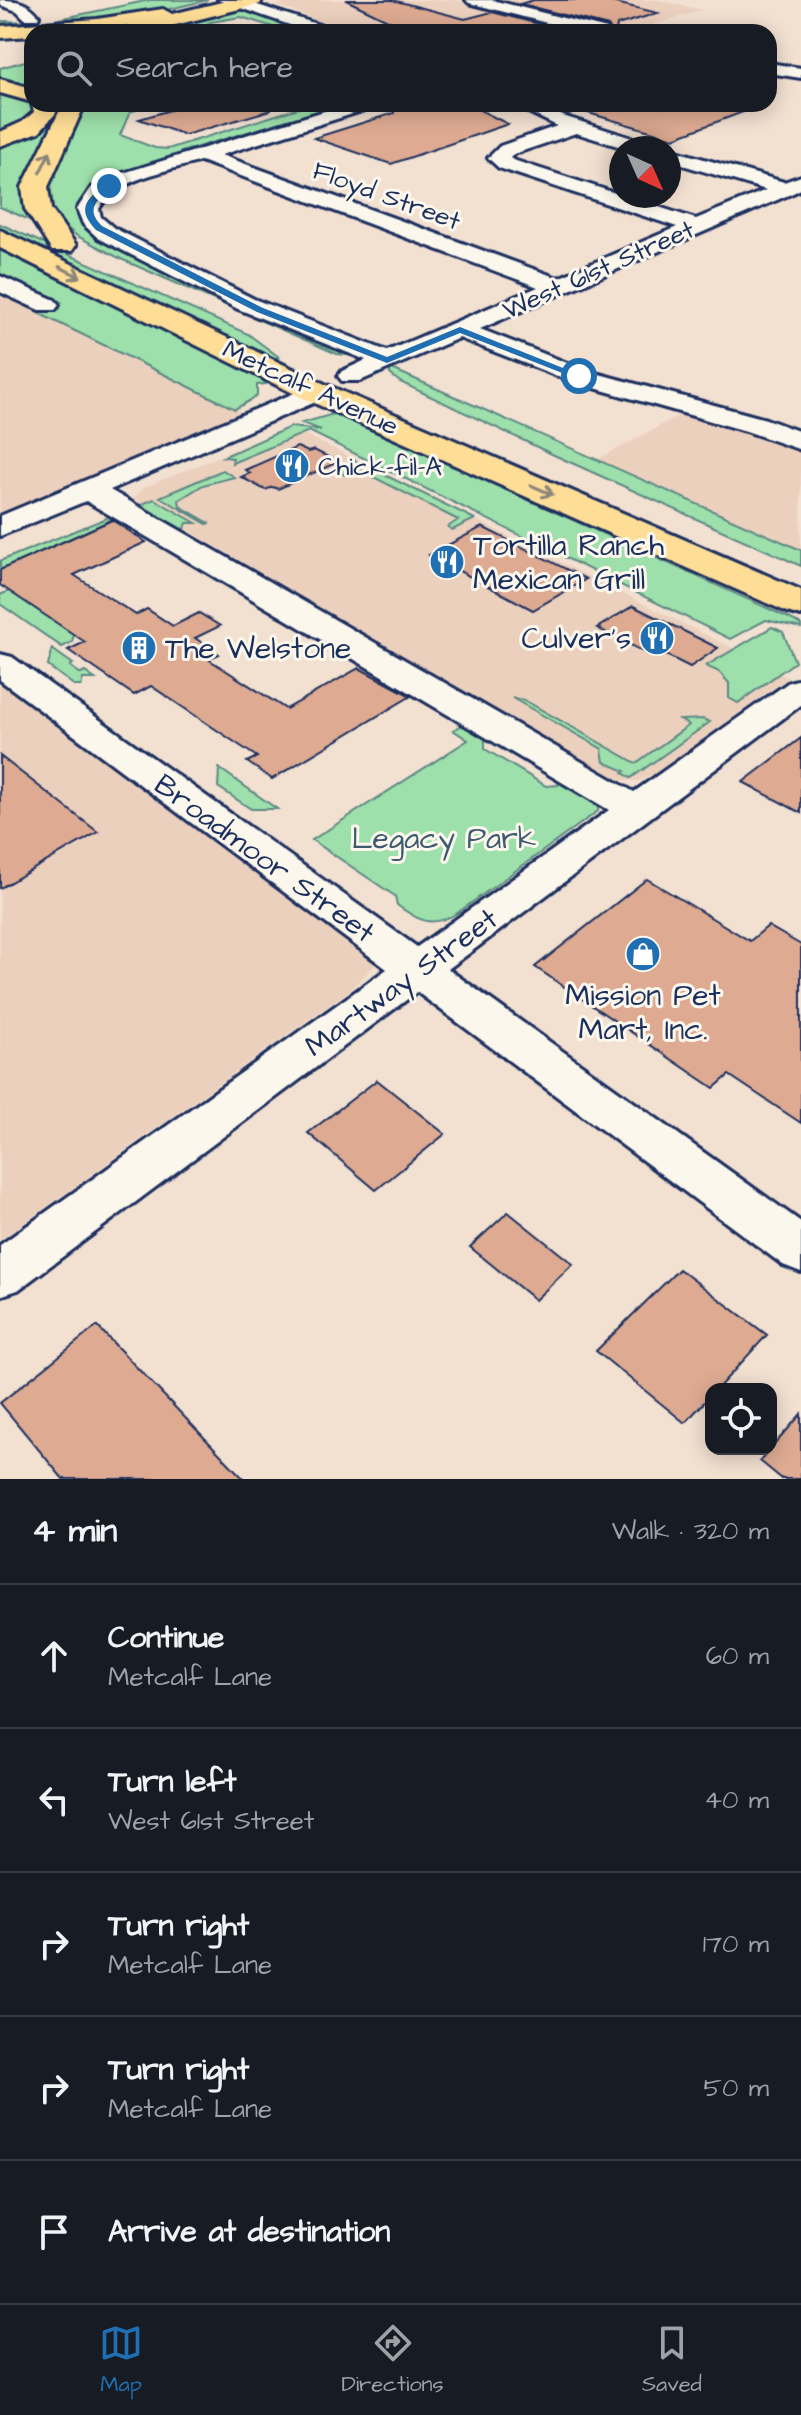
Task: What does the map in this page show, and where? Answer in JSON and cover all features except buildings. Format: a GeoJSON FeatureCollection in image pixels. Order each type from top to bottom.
{"type":"FeatureCollection","features":[{"type":"Feature","properties":{"kind":"highway"},"geometry":{"type":"LineString","coordinates":[[133,24],[235,1]]}},
{"type":"Feature","properties":{"kind":"highway"},"geometry":{"type":"LineString","coordinates":[[146,24],[168,17]]}},
{"type":"Feature","properties":{"kind":"highway"},"geometry":{"type":"LineString","coordinates":[[154,24],[168,17]]}},
{"type":"Feature","properties":{"kind":"highway"},"geometry":{"type":"LineString","coordinates":[[106,24],[168,17]]}},
{"type":"Feature","properties":{"kind":"highway"},"geometry":{"type":"LineString","coordinates":[[3,43],[24,39]]}},
{"type":"Feature","properties":{"kind":"highway"},"geometry":{"type":"LineString","coordinates":[[3,43],[24,46]]}},
{"type":"Feature","properties":{"kind":"highway"},"geometry":{"type":"LineString","coordinates":[[0,86],[24,93]]}},
{"type":"Feature","properties":{"kind":"highway"},"geometry":{"type":"LineString","coordinates":[[0,139],[23,131],[41,119],[45,112]]}},
{"type":"Feature","properties":{"kind":"highway"},"geometry":{"type":"LineString","coordinates":[[62,245],[38,209],[35,187],[70,112]]}},
{"type":"Feature","properties":{"kind":"highway","name":"Metcalf Avenue"},"geometry":{"type":"LineString","coordinates":[[0,218],[801,579]]}},
{"type":"Feature","properties":{"kind":"highway","name":"Metcalf Avenue"},"geometry":{"type":"LineString","coordinates":[[0,238],[316,392],[801,604]]}},
{"type":"Feature","properties":{"kind":"highway"},"geometry":{"type":"LineString","coordinates":[[263,335],[292,358],[316,392],[336,390],[357,393],[413,418],[557,469]]}},
{"type":"Feature","properties":{"kind":"street"},"geometry":{"type":"LineString","coordinates":[[0,0],[23,8],[31,16]]}},
{"type":"Feature","properties":{"kind":"street"},"geometry":{"type":"LineString","coordinates":[[474,0],[569,24]]}},
{"type":"Feature","properties":{"kind":"street"},"geometry":{"type":"LineString","coordinates":[[235,1],[303,24]]}},
{"type":"Feature","properties":{"kind":"street"},"geometry":{"type":"LineString","coordinates":[[777,69],[801,73]]}},
{"type":"Feature","properties":{"kind":"street"},"geometry":{"type":"LineString","coordinates":[[339,112],[199,154],[109,186],[93,198],[88,209],[91,219],[106,233],[246,304],[387,360]]}},
{"type":"Feature","properties":{"kind":"street"},"geometry":{"type":"LineString","coordinates":[[539,112],[609,138]]}},
{"type":"Feature","properties":{"kind":"street"},"geometry":{"type":"LineString","coordinates":[[574,127],[507,150],[498,158],[506,164],[694,226]]}},
{"type":"Feature","properties":{"kind":"street","name":"Floyd Street"},"geometry":{"type":"LineString","coordinates":[[199,154],[557,286]]}},
{"type":"Feature","properties":{"kind":"street"},"geometry":{"type":"LineString","coordinates":[[681,158],[794,186]]}},
{"type":"Feature","properties":{"kind":"street","name":"West 61st Street"},"geometry":{"type":"LineString","coordinates":[[351,376],[694,226],[794,186]]}},
{"type":"Feature","properties":{"kind":"street"},"geometry":{"type":"LineString","coordinates":[[0,283],[47,305]]}},
{"type":"Feature","properties":{"kind":"street"},"geometry":{"type":"LineString","coordinates":[[460,330],[579,376],[756,425],[801,442]]}},
{"type":"Feature","properties":{"kind":"street"},"geometry":{"type":"LineString","coordinates":[[0,527],[316,392]]}},
{"type":"Feature","properties":{"kind":"street"},"geometry":{"type":"LineString","coordinates":[[89,490],[635,809]]}},
{"type":"Feature","properties":{"kind":"street","name":"Broadmoor Street"},"geometry":{"type":"LineString","coordinates":[[0,664],[801,1250]]}},
{"type":"Feature","properties":{"kind":"street","name":"Martway Street"},"geometry":{"type":"LineString","coordinates":[[0,1274],[801,689]]}},
{"type":"Feature","properties":{"kind":"shaded area"},"geometry":{"type":"Polygon","coordinates":[[[295,0],[454,0],[517,16],[488,24],[328,24],[276,5],[295,0]]]}},
{"type":"Feature","properties":{"kind":"shaded area"},"geometry":{"type":"Polygon","coordinates":[[[487,0],[658,0],[702,10],[656,24],[580,24],[487,0]]]}},
{"type":"Feature","properties":{"kind":"shaded area"},"geometry":{"type":"Polygon","coordinates":[[[10,295],[42,310],[36,312],[240,412],[0,515],[0,298],[10,295]]]}},
{"type":"Feature","properties":{"kind":"shaded area"},"geometry":{"type":"Polygon","coordinates":[[[689,410],[801,447],[801,550],[595,461],[689,410]]]}},
{"type":"Feature","properties":{"kind":"shaded area"},"geometry":{"type":"Polygon","coordinates":[[[290,427],[788,678],[658,772],[639,781],[616,780],[134,499],[145,487],[290,427]]]}},
{"type":"Feature","properties":{"kind":"shaded area"},"geometry":{"type":"Polygon","coordinates":[[[0,679],[375,960],[375,965],[350,990],[0,1240],[0,679]]]}},
{"type":"Feature","properties":{"kind":"green space"},"geometry":{"type":"Polygon","coordinates":[[[150,0],[208,0],[144,15],[24,24],[24,27],[0,29],[0,21],[45,22],[150,0]]]}},
{"type":"Feature","properties":{"kind":"green space"},"geometry":{"type":"Polygon","coordinates":[[[240,9],[286,24],[263,24],[241,17],[207,24],[180,24],[240,9]]]}},
{"type":"Feature","properties":{"kind":"green space"},"geometry":{"type":"Polygon","coordinates":[[[24,61],[24,88],[0,84],[0,68],[24,61]]]}},
{"type":"Feature","properties":{"kind":"green space"},"geometry":{"type":"Polygon","coordinates":[[[0,89],[24,100],[24,112],[34,114],[0,135],[0,89]]]}},
{"type":"Feature","properties":{"kind":"green space"},"geometry":{"type":"Polygon","coordinates":[[[52,112],[65,112],[39,224],[0,207],[0,143],[52,112]]]}},
{"type":"Feature","properties":{"kind":"green space"},"geometry":{"type":"Polygon","coordinates":[[[80,112],[130,112],[120,135],[155,148],[168,149],[286,112],[314,112],[181,152],[182,155],[119,177],[84,212],[357,356],[337,354],[121,259],[77,236],[59,221],[48,205],[46,189],[80,112]]]}},
{"type":"Feature","properties":{"kind":"green space"},"geometry":{"type":"Polygon","coordinates":[[[0,224],[248,334],[279,357],[272,360],[0,231],[0,224]]]}},
{"type":"Feature","properties":{"kind":"green space"},"geometry":{"type":"Polygon","coordinates":[[[0,250],[260,378],[266,384],[257,385],[257,396],[235,409],[36,312],[61,302],[0,274],[0,250]]]}},
{"type":"Feature","properties":{"kind":"green space"},"geometry":{"type":"Polygon","coordinates":[[[390,368],[801,550],[801,566],[400,382],[390,374],[390,368]]]}},
{"type":"Feature","properties":{"kind":"green space"},"geometry":{"type":"Polygon","coordinates":[[[337,413],[789,618],[801,628],[766,620],[730,639],[309,431],[232,463],[233,458],[223,457],[290,427],[321,430],[302,423],[337,413]]]}},
{"type":"Feature","properties":{"kind":"green space"},"geometry":{"type":"Polygon","coordinates":[[[354,460],[475,519],[452,530],[448,527],[458,520],[360,470],[345,475],[333,470],[354,460]]]}},
{"type":"Feature","properties":{"kind":"green space"},"geometry":{"type":"Polygon","coordinates":[[[223,470],[234,477],[203,485],[179,500],[180,506],[207,524],[160,497],[223,470]]]}},
{"type":"Feature","properties":{"kind":"green space"},"geometry":{"type":"Polygon","coordinates":[[[154,499],[196,523],[187,523],[185,528],[180,529],[140,505],[154,499]]]}},
{"type":"Feature","properties":{"kind":"green space"},"geometry":{"type":"Polygon","coordinates":[[[114,515],[151,537],[115,518],[0,570],[0,561],[114,515]]]}},
{"type":"Feature","properties":{"kind":"green space"},"geometry":{"type":"Polygon","coordinates":[[[9,591],[74,634],[72,642],[62,647],[0,604],[0,595],[9,591]]]}},
{"type":"Feature","properties":{"kind":"green space"},"geometry":{"type":"Polygon","coordinates":[[[772,627],[783,632],[795,662],[738,703],[729,698],[729,683],[719,672],[706,666],[772,627]]]}},
{"type":"Feature","properties":{"kind":"green space"},"geometry":{"type":"Polygon","coordinates":[[[52,649],[81,674],[85,672],[95,679],[83,679],[81,686],[75,686],[48,666],[52,649]]]}},
{"type":"Feature","properties":{"kind":"green space"},"geometry":{"type":"Polygon","coordinates":[[[512,698],[524,700],[636,763],[689,725],[680,720],[703,719],[710,722],[631,778],[623,773],[625,771],[604,762],[602,749],[512,698]]]}},
{"type":"Feature","properties":{"kind":"green space","name":"Legacy Park"},"geometry":{"type":"Polygon","coordinates":[[[464,724],[478,734],[485,730],[485,749],[546,786],[558,785],[559,777],[598,802],[598,811],[456,914],[439,921],[425,921],[397,905],[395,896],[312,840],[468,740],[453,730],[464,724]]]}},
{"type":"Feature","properties":{"kind":"green space"},"geometry":{"type":"Polygon","coordinates":[[[219,768],[277,809],[251,809],[218,787],[219,768]]]}},
{"type":"Feature","properties":{"kind":"place","name":"Chick-fil-A"},"geometry":{"type":"Point","coordinates":[292,466]}},
{"type":"Feature","properties":{"kind":"place","name":"Tortilla Ranch Mexican Grill"},"geometry":{"type":"Point","coordinates":[447,562]}},
{"type":"Feature","properties":{"kind":"place","name":"Culver's"},"geometry":{"type":"Point","coordinates":[657,638]}},
{"type":"Feature","properties":{"kind":"place","name":"The Welstone"},"geometry":{"type":"Point","coordinates":[139,648]}},
{"type":"Feature","properties":{"kind":"place","name":"Mission Pet Mart, Inc."},"geometry":{"type":"Point","coordinates":[643,954]}},
{"type":"Feature","properties":{"kind":"route"},"geometry":{"type":"LineString","coordinates":[[109,186],[98,192],[88,209],[91,219],[99,228],[260,310],[387,360],[460,330],[579,376]]}}]}
